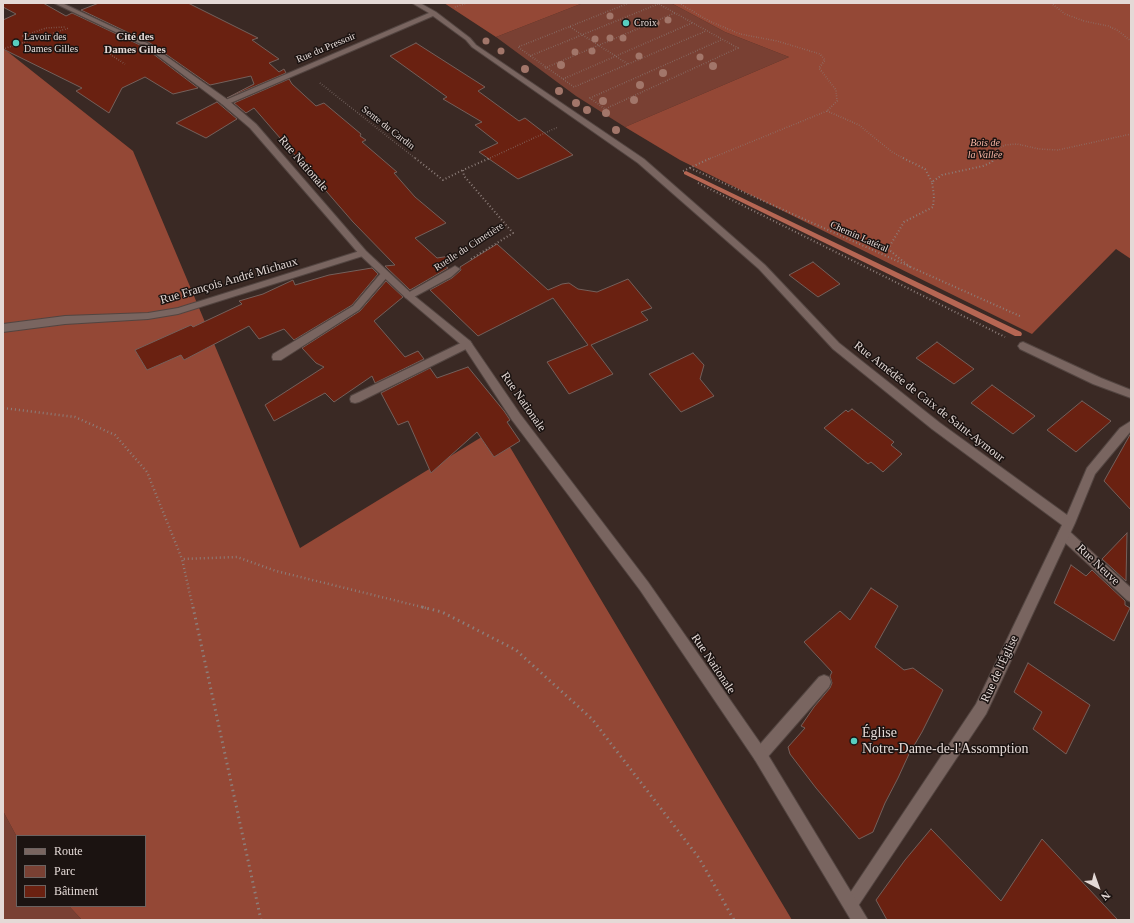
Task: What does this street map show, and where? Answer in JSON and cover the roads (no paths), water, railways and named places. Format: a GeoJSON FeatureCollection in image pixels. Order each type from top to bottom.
{"type":"FeatureCollection","features":[{"type":"Feature","properties":{"kind":"street","name":"Rue Nationale"},"geometry":{"type":"LineString","coordinates":[[57,3],[146,45],[225,102],[253,126],[363,253],[409,296],[467,344],[516,417],[644,586],[760,755],[860,920]]}},
{"type":"Feature","properties":{"kind":"street","name":"Rue Amédée de Caix de Saint-Aymour"},"geometry":{"type":"LineString","coordinates":[[415,3],[434,14],[468,39],[474,46],[641,162],[762,267],[836,346],[883,386],[1067,528]]}},
{"type":"Feature","properties":{"kind":"street","name":"Rue du Pressoir"},"geometry":{"type":"LineString","coordinates":[[225,102],[434,14]]}},
{"type":"Feature","properties":{"kind":"street","name":"Rue François André Michaux"},"geometry":{"type":"LineString","coordinates":[[3,328],[65,320],[148,316],[178,311],[363,253]]}},
{"type":"Feature","properties":{"kind":"street","name":"Ruelle du Cimetière"},"geometry":{"type":"LineString","coordinates":[[409,296],[448,275],[455,269]]}},
{"type":"Feature","properties":{"kind":"street"},"geometry":{"type":"LineString","coordinates":[[277,358],[356,308],[385,274]]}},
{"type":"Feature","properties":{"kind":"street"},"geometry":{"type":"LineString","coordinates":[[355,399],[467,344]]}},
{"type":"Feature","properties":{"kind":"street"},"geometry":{"type":"LineString","coordinates":[[1023,346],[1097,381],[1131,394]]}},
{"type":"Feature","properties":{"kind":"street","name":"Rue de l'Église"},"geometry":{"type":"LineString","coordinates":[[851,904],[981,709],[1067,528],[1091,471],[1124,431],[1131,425]]}},
{"type":"Feature","properties":{"kind":"street","name":"Rue Neuve"},"geometry":{"type":"LineString","coordinates":[[1067,528],[1131,596]]}},
{"type":"Feature","properties":{"kind":"street"},"geometry":{"type":"LineString","coordinates":[[760,755],[824,682]]}},
{"type":"Feature","properties":{"kind":"waterway"},"geometry":{"type":"LineString","coordinates":[[686,173],[1018,334]]}},
{"type":"Feature","properties":{"kind":"place","name":"Croix"},"geometry":{"type":"Point","coordinates":[626,23]}},
{"type":"Feature","properties":{"kind":"place","name":"Lavoir des Dames Gilles"},"geometry":{"type":"Point","coordinates":[16,43]}},
{"type":"Feature","properties":{"kind":"place","name":"Église Notre-Dame-de-l'Assomption"},"geometry":{"type":"Point","coordinates":[854,741]}},
{"type":"Feature","properties":{"kind":"district","name":"Cité des Dames Gilles"},"geometry":{"type":"Point","coordinates":[135,43]}},
{"type":"Feature","properties":{"kind":"park label","name":"Bois de la Vallée"},"geometry":{"type":"Point","coordinates":[985,148]}}]}
